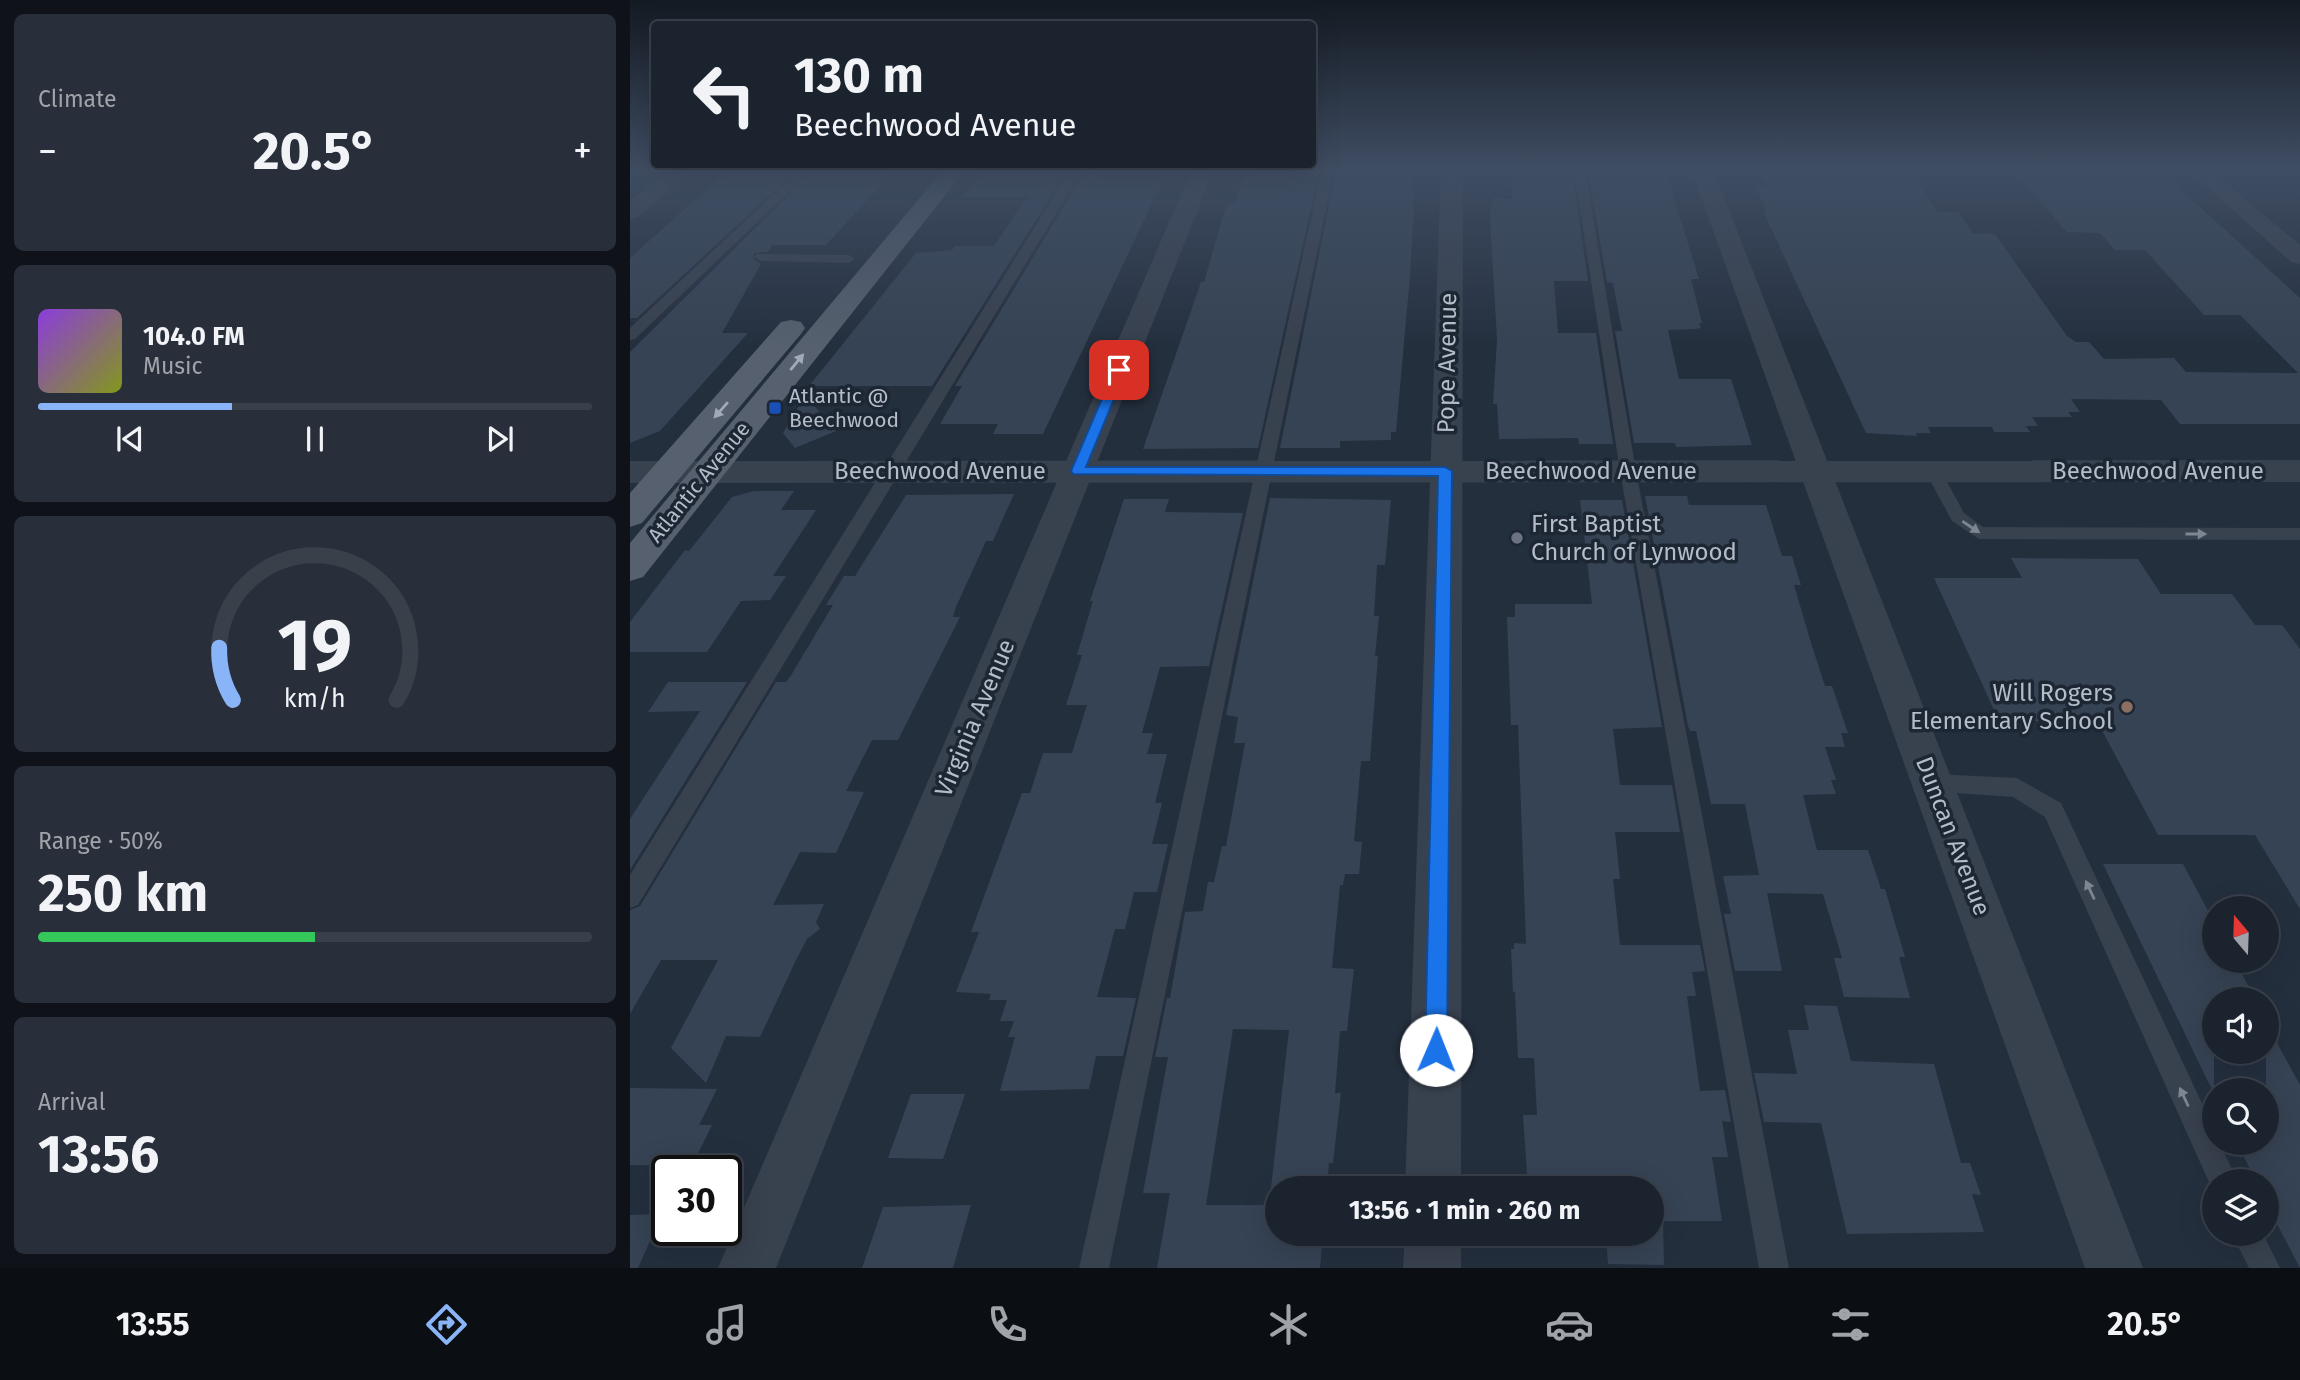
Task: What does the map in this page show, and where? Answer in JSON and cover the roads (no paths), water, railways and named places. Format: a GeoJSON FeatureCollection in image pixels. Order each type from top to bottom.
{"type":"FeatureCollection","features":[{"type":"Feature","properties":{"kind":"main road"},"geometry":{"type":"LineString","coordinates":[[833,278],[875,228]]}},
{"type":"Feature","properties":{"kind":"main road","name":"Atlantic Avenue"},"geometry":{"type":"LineString","coordinates":[[630,568],[906,228]]}},
{"type":"Feature","properties":{"kind":"main road","name":"Atlantic Avenue"},"geometry":{"type":"LineString","coordinates":[[630,515],[807,308]]}},
{"type":"Feature","properties":{"kind":"street","name":"Virginia Avenue"},"geometry":{"type":"LineString","coordinates":[[747,1268],[1179,228]]}},
{"type":"Feature","properties":{"kind":"street","name":"Pope Avenue"},"geometry":{"type":"LineString","coordinates":[[1433,1176],[1451,228]]}},
{"type":"Feature","properties":{"kind":"street","name":"Duncan Avenue"},"geometry":{"type":"LineString","coordinates":[[1724,228],[2114,1268]]}},
{"type":"Feature","properties":{"kind":"street"},"geometry":{"type":"LineString","coordinates":[[2266,228],[2300,257]]}},
{"type":"Feature","properties":{"kind":"street","name":"Beechwood Avenue"},"geometry":{"type":"LineString","coordinates":[[630,472],[2300,471]]}},
{"type":"Feature","properties":{"kind":"street"},"geometry":{"type":"LineString","coordinates":[[1432,1268],[1433,1246]]}},
{"type":"Feature","properties":{"kind":"lane"},"geometry":{"type":"LineString","coordinates":[[630,336],[744,228]]}},
{"type":"Feature","properties":{"kind":"lane"},"geometry":{"type":"LineString","coordinates":[[630,897],[1041,228]]}},
{"type":"Feature","properties":{"kind":"lane"},"geometry":{"type":"LineString","coordinates":[[1094,1268],[1315,228]]}},
{"type":"Feature","properties":{"kind":"lane"},"geometry":{"type":"LineString","coordinates":[[1589,228],[1628,471],[1774,1268]]}},
{"type":"Feature","properties":{"kind":"lane"},"geometry":{"type":"LineString","coordinates":[[760,257],[849,258]]}},
{"type":"Feature","properties":{"kind":"lane"},"geometry":{"type":"LineString","coordinates":[[1933,471],[1958,517],[1979,533],[2300,534]]}},
{"type":"Feature","properties":{"kind":"lane"},"geometry":{"type":"LineString","coordinates":[[1933,784],[2017,788],[2053,810],[2218,1169]]}},
{"type":"Feature","properties":{"kind":"lane"},"geometry":{"type":"LineString","coordinates":[[2253,1246],[2265,1268]]}},
{"type":"Feature","properties":{"kind":"place","name":"Atlantic @ Beechwood"},"geometry":{"type":"Point","coordinates":[775,408]}},
{"type":"Feature","properties":{"kind":"place","name":"First Baptist Church of Lynwood"},"geometry":{"type":"Point","coordinates":[1517,538]}},
{"type":"Feature","properties":{"kind":"place","name":"Will Rogers Elementary School"},"geometry":{"type":"Point","coordinates":[2127,707]}}]}
